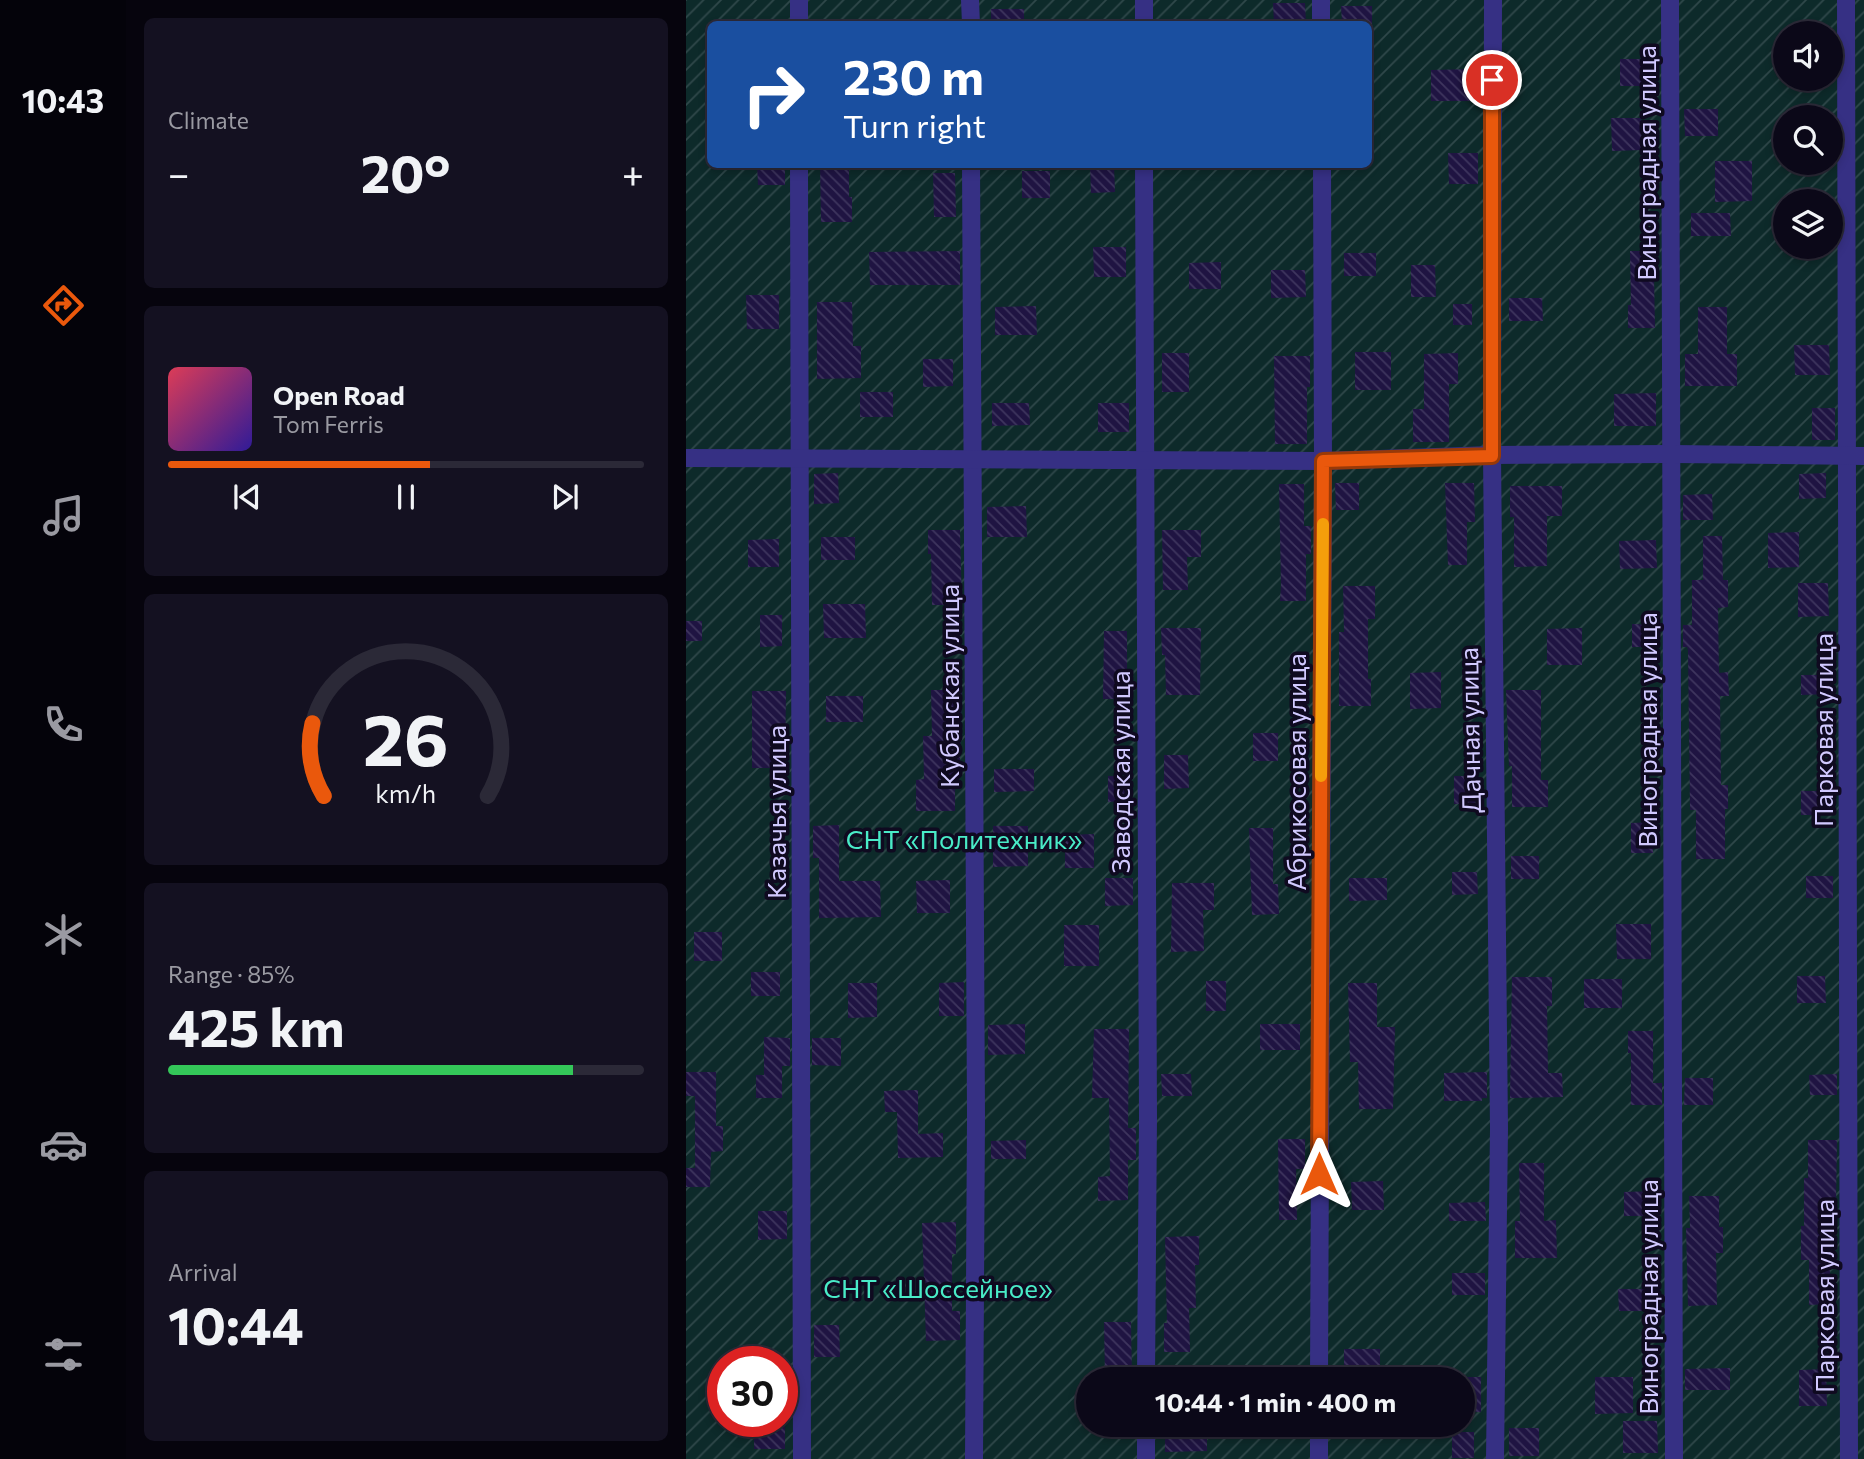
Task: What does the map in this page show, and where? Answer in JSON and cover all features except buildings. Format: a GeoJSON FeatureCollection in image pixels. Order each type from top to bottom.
{"type":"FeatureCollection","features":[{"type":"Feature","properties":{"kind":"street"},"geometry":{"type":"LineString","coordinates":[[799,0],[799,21]]}},
{"type":"Feature","properties":{"kind":"street"},"geometry":{"type":"LineString","coordinates":[[970,0],[971,21]]}},
{"type":"Feature","properties":{"kind":"street"},"geometry":{"type":"LineString","coordinates":[[1144,0],[1144,21]]}},
{"type":"Feature","properties":{"kind":"street"},"geometry":{"type":"LineString","coordinates":[[1321,0],[1321,21]]}},
{"type":"Feature","properties":{"kind":"street","name":"Дачная улица"},"geometry":{"type":"LineString","coordinates":[[1493,0],[1492,456],[1499,1128],[1495,1459]]}},
{"type":"Feature","properties":{"kind":"street","name":"Виноградная улица"},"geometry":{"type":"LineString","coordinates":[[1670,0],[1674,1459]]}},
{"type":"Feature","properties":{"kind":"street","name":"Парковая улица"},"geometry":{"type":"LineString","coordinates":[[1846,0],[1855,456],[1849,1459]]}},
{"type":"Feature","properties":{"kind":"street","name":"Казачья улица"},"geometry":{"type":"LineString","coordinates":[[799,168],[802,1459]]}},
{"type":"Feature","properties":{"kind":"street","name":"Кубанская улица"},"geometry":{"type":"LineString","coordinates":[[971,168],[976,1116],[974,1459]]}},
{"type":"Feature","properties":{"kind":"street","name":"Заводская улица"},"geometry":{"type":"LineString","coordinates":[[1144,168],[1148,1118],[1146,1367]]}},
{"type":"Feature","properties":{"kind":"street","name":"Абрикосовая улица"},"geometry":{"type":"LineString","coordinates":[[1319,1367],[1322,168]]}},
{"type":"Feature","properties":{"kind":"street"},"geometry":{"type":"LineString","coordinates":[[686,457],[973,461],[1323,461],[1672,454],[1855,456]]}},
{"type":"Feature","properties":{"kind":"street"},"geometry":{"type":"LineString","coordinates":[[1146,1437],[1146,1459]]}},
{"type":"Feature","properties":{"kind":"street"},"geometry":{"type":"LineString","coordinates":[[1319,1437],[1319,1459]]}},
{"type":"Feature","properties":{"kind":"green space"},"geometry":{"type":"Polygon","coordinates":[[[686,0],[1864,0],[1864,1459],[686,1459],[686,0]]]}},
{"type":"Feature","properties":{"kind":"slow traffic"},"geometry":{"type":"LineString","coordinates":[[1321,776],[1323,524]]}},
{"type":"Feature","properties":{"kind":"route"},"geometry":{"type":"LineString","coordinates":[[1319,1174],[1323,461],[1492,456],[1492,80]]}},
{"type":"Feature","properties":{"kind":"park label","name":"СНТ «Политехник»"},"geometry":{"type":"Point","coordinates":[964,838]}},
{"type":"Feature","properties":{"kind":"park label","name":"СНТ «Шоссейное»"},"geometry":{"type":"Point","coordinates":[938,1287]}}]}
